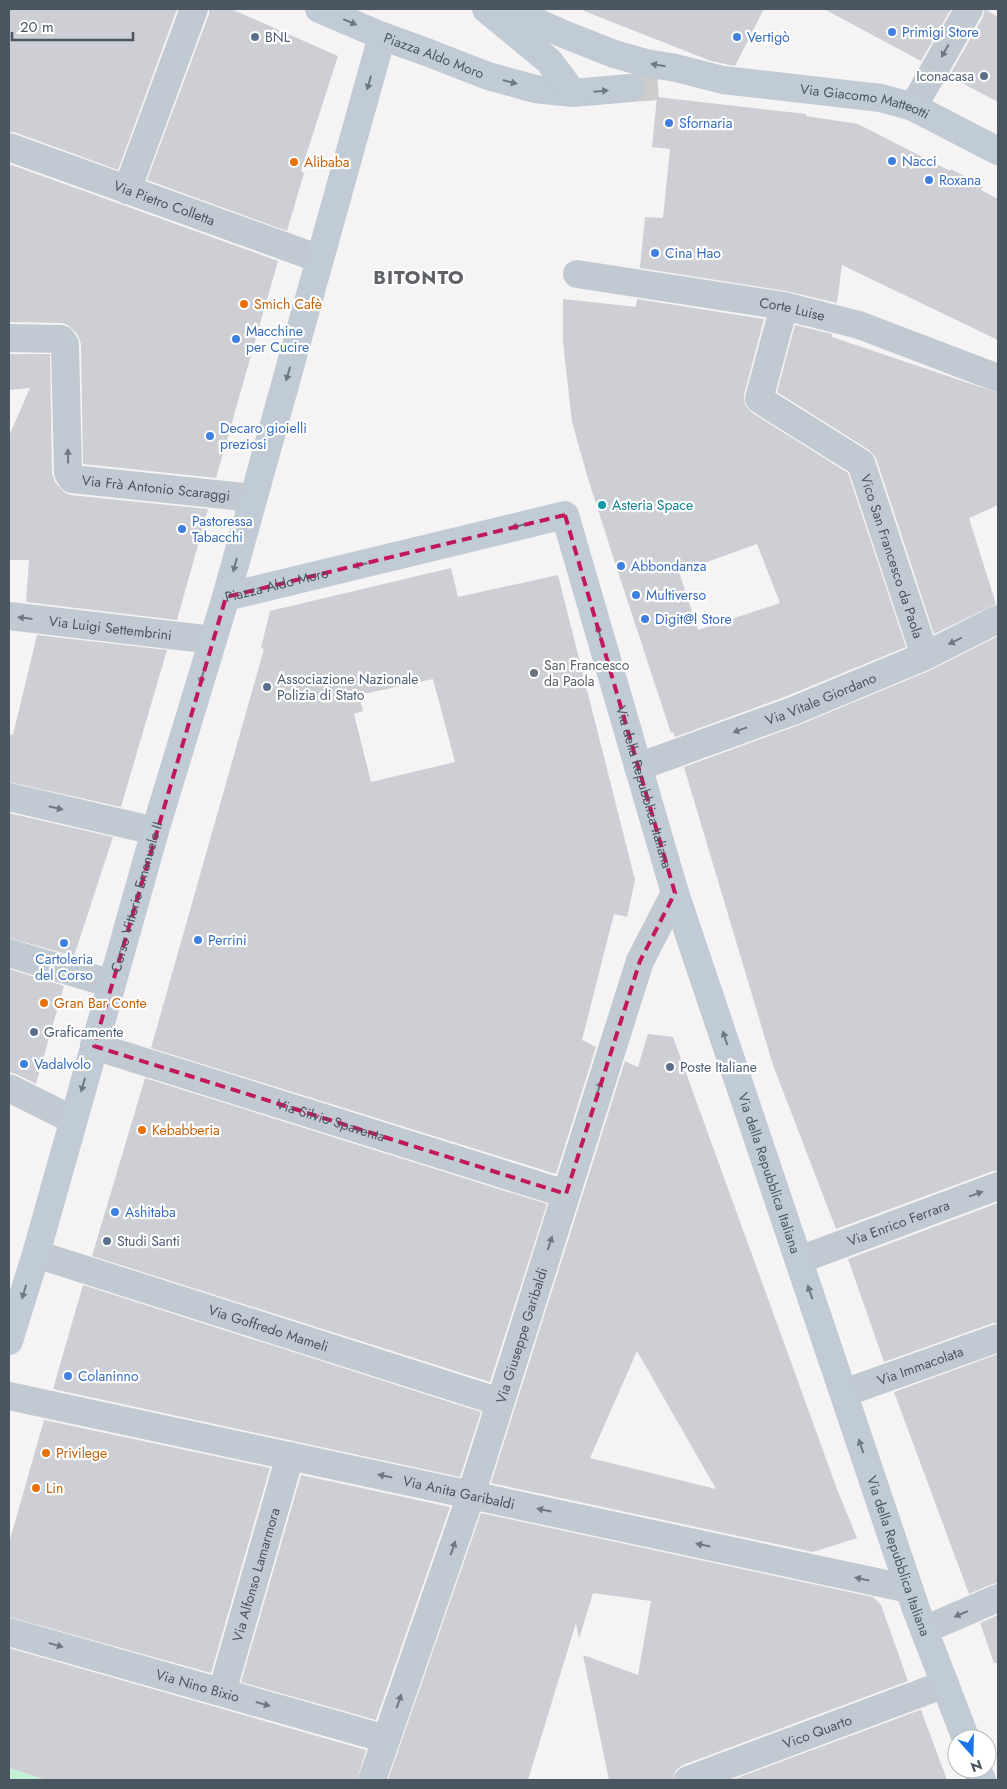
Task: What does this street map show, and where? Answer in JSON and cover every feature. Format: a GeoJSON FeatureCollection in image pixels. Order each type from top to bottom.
{"type":"FeatureCollection","features":[{"type":"Feature","properties":{"kind":"street"},"geometry":{"type":"LineString","coordinates":[[127,190],[194,9]]}},
{"type":"Feature","properties":{"kind":"street"},"geometry":{"type":"LineString","coordinates":[[319,9],[382,36]]}},
{"type":"Feature","properties":{"kind":"street"},"geometry":{"type":"LineString","coordinates":[[486,9],[549,61],[573,93],[630,88]]}},
{"type":"Feature","properties":{"kind":"street","name":"Via Giacomo Matteotti"},"geometry":{"type":"LineString","coordinates":[[508,9],[614,54],[646,63],[676,68],[723,80],[881,98],[913,107],[998,151]]}},
{"type":"Feature","properties":{"kind":"street"},"geometry":{"type":"LineString","coordinates":[[913,107],[969,9]]}},
{"type":"Feature","properties":{"kind":"street","name":"Piazza Aldo Moro"},"geometry":{"type":"LineString","coordinates":[[565,515],[226,597],[382,36],[429,52],[488,76],[535,89],[573,93]]}},
{"type":"Feature","properties":{"kind":"street","name":"Via Giacomo Matteotti"},"geometry":{"type":"LineString","coordinates":[[672,85],[723,80]]}},
{"type":"Feature","properties":{"kind":"street","name":"Via Pietro Colletta"},"geometry":{"type":"LineString","coordinates":[[9,147],[320,259]]}},
{"type":"Feature","properties":{"kind":"street","name":"Corte Luise"},"geometry":{"type":"LineString","coordinates":[[577,274],[784,306],[859,325],[998,378]]}},
{"type":"Feature","properties":{"kind":"street","name":"Vico San Francesco da Paola"},"geometry":{"type":"LineString","coordinates":[[784,306],[759,400],[861,463],[925,656]]}},
{"type":"Feature","properties":{"kind":"street","name":"Via Frà Antonio Scaraggi"},"geometry":{"type":"LineString","coordinates":[[9,338],[61,339],[65,344],[68,473],[72,479],[254,498]]}},
{"type":"Feature","properties":{"kind":"street","name":"Via della Repubblica Italiana"},"geometry":{"type":"LineString","coordinates":[[565,515],[676,893],[924,1630],[962,1729]]}},
{"type":"Feature","properties":{"kind":"street","name":"Corso Vittorio Emanuele II"},"geometry":{"type":"LineString","coordinates":[[9,1341],[36,1254],[155,831],[226,597]]}},
{"type":"Feature","properties":{"kind":"street","name":"Via Luigi Settembrini"},"geometry":{"type":"LineString","coordinates":[[9,616],[212,640]]}},
{"type":"Feature","properties":{"kind":"street","name":"Via Vitale Giordano"},"geometry":{"type":"LineString","coordinates":[[638,766],[793,711],[925,656],[998,619]]}},
{"type":"Feature","properties":{"kind":"street"},"geometry":{"type":"LineString","coordinates":[[9,797],[155,831]]}},
{"type":"Feature","properties":{"kind":"street","name":"Via Giuseppe Garibaldi"},"geometry":{"type":"LineString","coordinates":[[372,1780],[471,1495],[640,961],[676,893]]}},
{"type":"Feature","properties":{"kind":"street"},"geometry":{"type":"LineString","coordinates":[[9,953],[112,984]]}},
{"type":"Feature","properties":{"kind":"street","name":"Via Silvio Spaventa"},"geometry":{"type":"LineString","coordinates":[[94,1046],[566,1194]]}},
{"type":"Feature","properties":{"kind":"street"},"geometry":{"type":"LineString","coordinates":[[9,1088],[73,1120]]}},
{"type":"Feature","properties":{"kind":"street","name":"Via Enrico Ferrara"},"geometry":{"type":"LineString","coordinates":[[799,1260],[998,1186]]}},
{"type":"Feature","properties":{"kind":"street","name":"Via Goffredo Mameli"},"geometry":{"type":"LineString","coordinates":[[36,1254],[500,1402]]}},
{"type":"Feature","properties":{"kind":"street","name":"Via Immacolata"},"geometry":{"type":"LineString","coordinates":[[844,1393],[998,1338]]}},
{"type":"Feature","properties":{"kind":"street","name":"Via Anita Garibaldi"},"geometry":{"type":"LineString","coordinates":[[9,1396],[910,1589]]}},
{"type":"Feature","properties":{"kind":"street","name":"Via Alfonso Lamarmora"},"geometry":{"type":"LineString","coordinates":[[222,1692],[290,1456]]}},
{"type":"Feature","properties":{"kind":"street"},"geometry":{"type":"LineString","coordinates":[[924,1630],[998,1598]]}},
{"type":"Feature","properties":{"kind":"street","name":"Via Nino Bixio"},"geometry":{"type":"LineString","coordinates":[[9,1632],[386,1739]]}},
{"type":"Feature","properties":{"kind":"street","name":"Vico Quarto"},"geometry":{"type":"LineString","coordinates":[[688,1780],[945,1684]]}},
{"type":"Feature","properties":{"kind":"highlighted area"},"geometry":{"type":"Polygon","coordinates":[[[565,515],[675,893],[640,961],[566,1194],[94,1046],[226,597],[565,515]]]}},
{"type":"Feature","properties":{"kind":"green space"},"geometry":{"type":"Polygon","coordinates":[[[9,1768],[47,1780],[9,1780],[9,1768]]]}},
{"type":"Feature","properties":{"kind":"building"},"geometry":{"type":"Polygon","coordinates":[[[9,9],[177,9],[118,170],[14,132],[9,132],[9,9]]]}},
{"type":"Feature","properties":{"kind":"building"},"geometry":{"type":"Polygon","coordinates":[[[209,9],[231,9],[338,56],[301,171],[304,173],[287,231],[147,180],[209,14],[209,9]]]}},
{"type":"Feature","properties":{"kind":"building"},"geometry":{"type":"Polygon","coordinates":[[[584,9],[764,9],[735,66],[711,61],[584,11],[584,9]]]}},
{"type":"Feature","properties":{"kind":"building"},"geometry":{"type":"Polygon","coordinates":[[[824,9],[951,9],[921,61],[824,9]]]}},
{"type":"Feature","properties":{"kind":"building"},"geometry":{"type":"Polygon","coordinates":[[[985,9],[998,17],[998,102],[949,76],[983,17],[985,9]]]}},
{"type":"Feature","properties":{"kind":"building"},"geometry":{"type":"Polygon","coordinates":[[[657,97],[806,114],[806,116],[858,124],[983,186],[981,190],[998,199],[998,340],[842,265],[837,303],[786,291],[640,268],[645,217],[663,218],[670,149],[652,147],[657,97]]]}},
{"type":"Feature","properties":{"kind":"building"},"geometry":{"type":"Polygon","coordinates":[[[9,164],[278,261],[216,478],[83,464],[81,344],[78,335],[68,325],[62,323],[9,322],[9,164]]]}},
{"type":"Feature","properties":{"kind":"building"},"geometry":{"type":"Polygon","coordinates":[[[563,299],[636,307],[637,299],[764,319],[744,395],[745,405],[751,412],[848,473],[906,647],[787,696],[675,737],[673,732],[671,733],[589,482],[572,422],[563,342],[563,299]],[[757,544],[679,572],[698,630],[780,603],[757,544]]]}},
{"type":"Feature","properties":{"kind":"building"},"geometry":{"type":"Polygon","coordinates":[[[795,325],[832,334],[832,337],[998,393],[998,505],[969,518],[996,604],[934,634],[876,458],[869,450],[777,392],[795,325]]]}},
{"type":"Feature","properties":{"kind":"building"},"geometry":{"type":"Polygon","coordinates":[[[9,354],[50,354],[52,473],[55,482],[64,492],[70,495],[208,509],[177,620],[26,602],[29,560],[9,560],[9,436],[30,388],[9,390],[9,354]]]}},
{"type":"Feature","properties":{"kind":"building"},"geometry":{"type":"Polygon","coordinates":[[[451,568],[458,597],[558,575],[635,880],[627,917],[614,914],[582,1040],[596,1047],[556,1174],[151,1048],[264,649],[261,648],[270,611],[451,568]],[[433,679],[359,695],[363,711],[354,714],[371,782],[455,762],[433,679]]]}},
{"type":"Feature","properties":{"kind":"building"},"geometry":{"type":"Polygon","coordinates":[[[37,635],[167,650],[121,807],[9,782],[9,734],[13,735],[37,635]]]}},
{"type":"Feature","properties":{"kind":"building"},"geometry":{"type":"Polygon","coordinates":[[[998,636],[998,1171],[993,1171],[836,1229],[773,1065],[684,767],[799,725],[931,670],[998,636]]]}},
{"type":"Feature","properties":{"kind":"building"},"geometry":{"type":"Polygon","coordinates":[[[9,813],[113,837],[74,956],[9,938],[9,813]]]}},
{"type":"Feature","properties":{"kind":"building"},"geometry":{"type":"Polygon","coordinates":[[[9,969],[64,986],[36,1084],[9,1072],[9,969]]]}},
{"type":"Feature","properties":{"kind":"building"},"geometry":{"type":"Polygon","coordinates":[[[648,1034],[673,1037],[837,1489],[857,1538],[813,1552],[491,1483],[625,1061],[638,1067],[648,1034]],[[637,1351],[590,1458],[716,1489],[637,1351]]]}},
{"type":"Feature","properties":{"kind":"building"},"geometry":{"type":"Polygon","coordinates":[[[145,1078],[547,1204],[490,1382],[92,1256],[145,1078]]]}},
{"type":"Feature","properties":{"kind":"building"},"geometry":{"type":"Polygon","coordinates":[[[998,1203],[998,1323],[993,1323],[884,1362],[848,1259],[998,1203]]]}},
{"type":"Feature","properties":{"kind":"building"},"geometry":{"type":"Polygon","coordinates":[[[83,1285],[481,1412],[460,1477],[53,1389],[83,1285]]]}},
{"type":"Feature","properties":{"kind":"building"},"geometry":{"type":"Polygon","coordinates":[[[998,1354],[998,1583],[969,1594],[894,1392],[998,1354]]]}},
{"type":"Feature","properties":{"kind":"building"},"geometry":{"type":"Polygon","coordinates":[[[44,1420],[270,1468],[211,1673],[9,1617],[9,1543],[44,1420]]]}},
{"type":"Feature","properties":{"kind":"building"},"geometry":{"type":"Polygon","coordinates":[[[301,1475],[450,1507],[376,1720],[241,1682],[301,1475]]]}},
{"type":"Feature","properties":{"kind":"building"},"geometry":{"type":"Polygon","coordinates":[[[481,1513],[873,1597],[881,1605],[908,1681],[683,1765],[676,1770],[673,1780],[609,1780],[583,1655],[638,1675],[651,1601],[593,1593],[579,1639],[576,1623],[528,1780],[388,1780],[481,1513]]]}},
{"type":"Feature","properties":{"kind":"building"},"geometry":{"type":"Polygon","coordinates":[[[998,1615],[998,1663],[994,1663],[980,1623],[998,1615]]]}},
{"type":"Feature","properties":{"kind":"building"},"geometry":{"type":"Polygon","coordinates":[[[9,1648],[366,1750],[357,1780],[47,1780],[9,1768],[9,1648]]]}},
{"type":"Feature","properties":{"kind":"building"},"geometry":{"type":"Polygon","coordinates":[[[920,1710],[947,1780],[732,1780],[920,1710]]]}},
{"type":"Feature","properties":{"kind":"tunnel"},"geometry":{"type":"LineString","coordinates":[[630,88],[672,85]]}},
{"type":"Feature","properties":{"kind":"place","name":"Primigi Store"},"geometry":{"type":"Point","coordinates":[892,32]}},
{"type":"Feature","properties":{"kind":"place","name":"BNL"},"geometry":{"type":"Point","coordinates":[255,37]}},
{"type":"Feature","properties":{"kind":"place","name":"Vertigò"},"geometry":{"type":"Point","coordinates":[737,37]}},
{"type":"Feature","properties":{"kind":"place","name":"Iconacasa"},"geometry":{"type":"Point","coordinates":[984,76]}},
{"type":"Feature","properties":{"kind":"place","name":"Sfornaria"},"geometry":{"type":"Point","coordinates":[669,123]}},
{"type":"Feature","properties":{"kind":"place","name":"Nacci"},"geometry":{"type":"Point","coordinates":[892,161]}},
{"type":"Feature","properties":{"kind":"place","name":"Alibaba"},"geometry":{"type":"Point","coordinates":[294,162]}},
{"type":"Feature","properties":{"kind":"place","name":"Roxana"},"geometry":{"type":"Point","coordinates":[929,180]}},
{"type":"Feature","properties":{"kind":"place","name":"Cina Hao"},"geometry":{"type":"Point","coordinates":[655,253]}},
{"type":"Feature","properties":{"kind":"place","name":"Smich Cafè"},"geometry":{"type":"Point","coordinates":[244,304]}},
{"type":"Feature","properties":{"kind":"place","name":"Macchine per Cucire"},"geometry":{"type":"Point","coordinates":[236,339]}},
{"type":"Feature","properties":{"kind":"place","name":"Decaro gioielli preziosi"},"geometry":{"type":"Point","coordinates":[210,436]}},
{"type":"Feature","properties":{"kind":"place","name":"Asteria Space"},"geometry":{"type":"Point","coordinates":[602,505]}},
{"type":"Feature","properties":{"kind":"place","name":"Pastoressa Tabacchi"},"geometry":{"type":"Point","coordinates":[182,529]}},
{"type":"Feature","properties":{"kind":"place","name":"Abbondanza"},"geometry":{"type":"Point","coordinates":[621,566]}},
{"type":"Feature","properties":{"kind":"place","name":"Multiverso"},"geometry":{"type":"Point","coordinates":[636,595]}},
{"type":"Feature","properties":{"kind":"place","name":"Digit@l Store"},"geometry":{"type":"Point","coordinates":[645,619]}},
{"type":"Feature","properties":{"kind":"place","name":"San Francesco da Paola"},"geometry":{"type":"Point","coordinates":[534,673]}},
{"type":"Feature","properties":{"kind":"place","name":"Associazione Nazionale Polizia di Stato"},"geometry":{"type":"Point","coordinates":[267,687]}},
{"type":"Feature","properties":{"kind":"place","name":"Perrini"},"geometry":{"type":"Point","coordinates":[198,940]}},
{"type":"Feature","properties":{"kind":"place","name":"Cartoleria del Corso"},"geometry":{"type":"Point","coordinates":[64,943]}},
{"type":"Feature","properties":{"kind":"place","name":"Gran Bar Conte"},"geometry":{"type":"Point","coordinates":[44,1003]}},
{"type":"Feature","properties":{"kind":"place","name":"Graficamente"},"geometry":{"type":"Point","coordinates":[34,1032]}},
{"type":"Feature","properties":{"kind":"place","name":"Vadalvolo"},"geometry":{"type":"Point","coordinates":[24,1064]}},
{"type":"Feature","properties":{"kind":"place","name":"Poste Italiane"},"geometry":{"type":"Point","coordinates":[670,1067]}},
{"type":"Feature","properties":{"kind":"place","name":"Kebabberia"},"geometry":{"type":"Point","coordinates":[142,1130]}},
{"type":"Feature","properties":{"kind":"place","name":"Ashitaba"},"geometry":{"type":"Point","coordinates":[115,1212]}},
{"type":"Feature","properties":{"kind":"place","name":"Studi Santi"},"geometry":{"type":"Point","coordinates":[107,1241]}},
{"type":"Feature","properties":{"kind":"place","name":"Colaninno"},"geometry":{"type":"Point","coordinates":[68,1376]}},
{"type":"Feature","properties":{"kind":"place","name":"Privilege"},"geometry":{"type":"Point","coordinates":[46,1453]}},
{"type":"Feature","properties":{"kind":"place","name":"Lin"},"geometry":{"type":"Point","coordinates":[36,1488]}},
{"type":"Feature","properties":{"kind":"district","name":"BITONTO"},"geometry":{"type":"Point","coordinates":[419,277]}}]}
